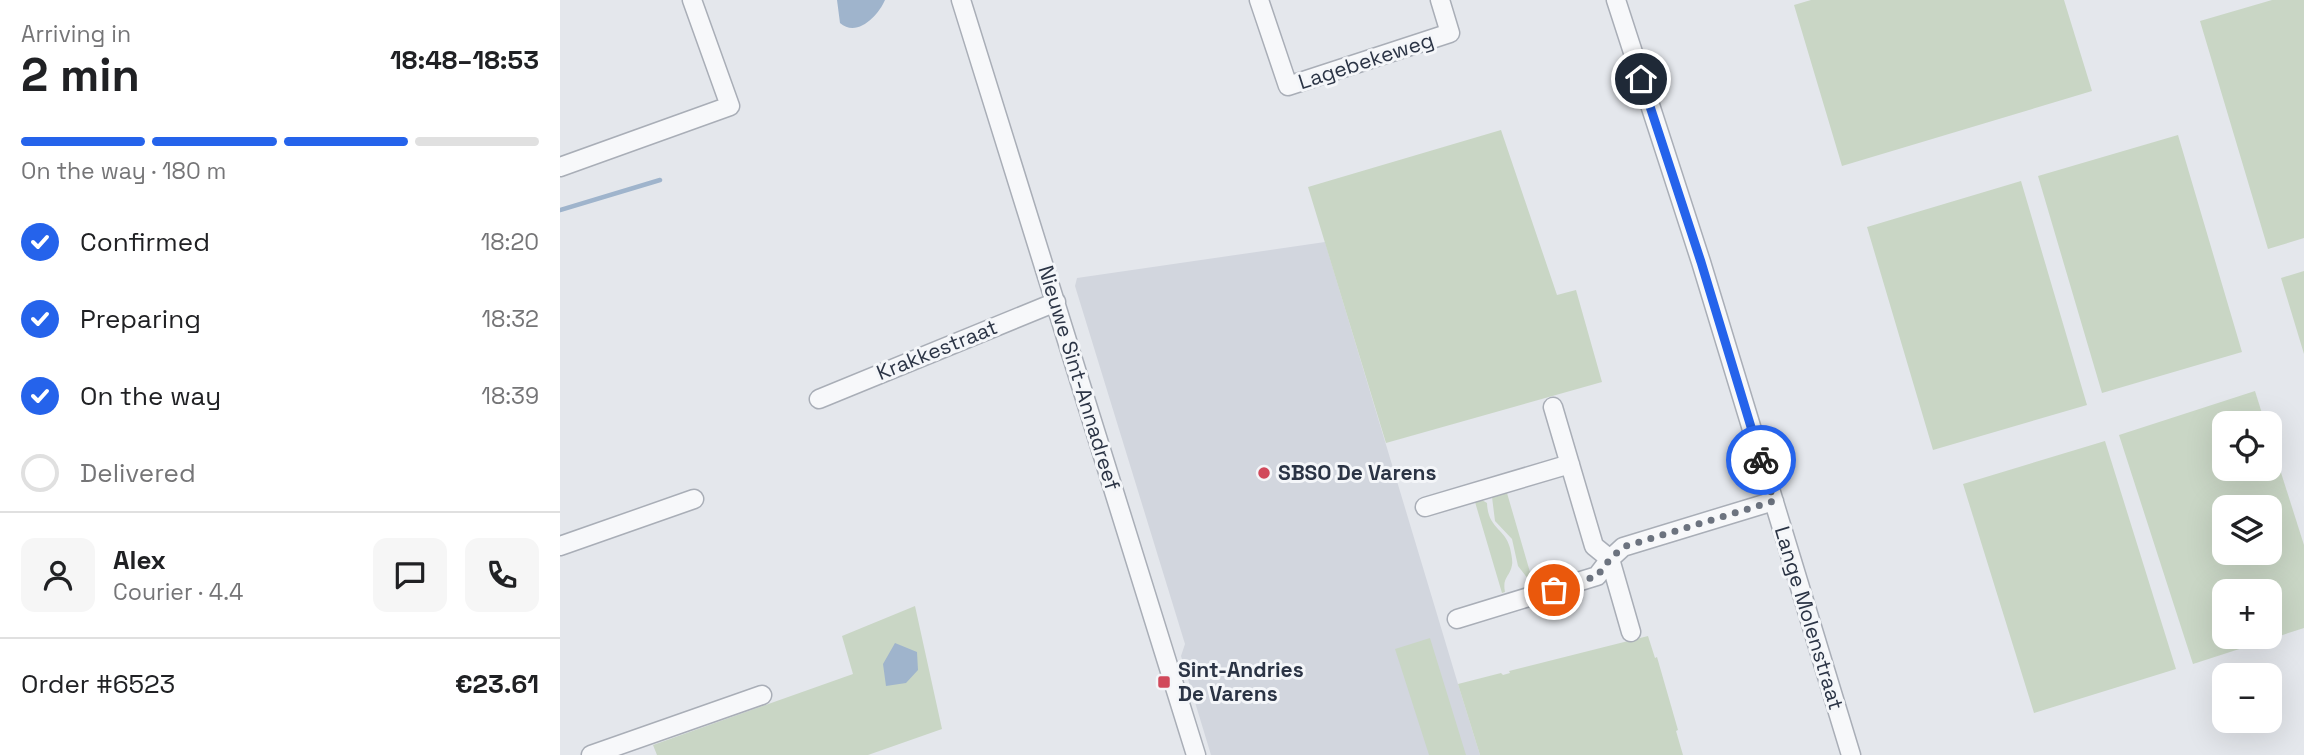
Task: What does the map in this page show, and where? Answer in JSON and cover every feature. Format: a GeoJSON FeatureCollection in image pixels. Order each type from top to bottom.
{"type":"FeatureCollection","features":[{"type":"Feature","properties":{"kind":"street"},"geometry":{"type":"LineString","coordinates":[[560,167],[730,106],[692,0]]}},
{"type":"Feature","properties":{"kind":"street","name":"Nieuwe Sint-Annadreef"},"geometry":{"type":"LineString","coordinates":[[961,0],[1196,755]]}},
{"type":"Feature","properties":{"kind":"street","name":"Lagebekeweg"},"geometry":{"type":"LineString","coordinates":[[1259,0],[1288,86],[1450,33],[1440,0]]}},
{"type":"Feature","properties":{"kind":"street","name":"Lange Molenstraat"},"geometry":{"type":"LineString","coordinates":[[1616,0],[1701,262],[1851,755]]}},
{"type":"Feature","properties":{"kind":"street","name":"Krakkestraat"},"geometry":{"type":"LineString","coordinates":[[819,399],[1056,302]]}},
{"type":"Feature","properties":{"kind":"street"},"geometry":{"type":"LineString","coordinates":[[1553,407],[1594,546],[1610,559],[1631,632]]}},
{"type":"Feature","properties":{"kind":"street"},"geometry":{"type":"LineString","coordinates":[[1424,507],[1570,464]]}},
{"type":"Feature","properties":{"kind":"street"},"geometry":{"type":"LineString","coordinates":[[560,546],[694,499]]}},
{"type":"Feature","properties":{"kind":"street"},"geometry":{"type":"LineString","coordinates":[[1457,619],[1597,576],[1623,547],[1774,501]]}},
{"type":"Feature","properties":{"kind":"street"},"geometry":{"type":"LineString","coordinates":[[591,755],[762,695]]}},
{"type":"Feature","properties":{"kind":"shaded area","name":"SBSO De Varens"},"geometry":{"type":"Polygon","coordinates":[[[1325,242],[1480,755],[1211,755],[1181,656],[1185,644],[1075,286],[1077,278],[1325,242]]]}},
{"type":"Feature","properties":{"kind":"green space"},"geometry":{"type":"Polygon","coordinates":[[[1811,0],[2064,0],[2092,91],[1842,166],[1794,5],[1811,0]]]}},
{"type":"Feature","properties":{"kind":"green space"},"geometry":{"type":"Polygon","coordinates":[[[2272,0],[2304,0],[2304,238],[2268,249],[2200,21],[2272,0]]]}},
{"type":"Feature","properties":{"kind":"green space"},"geometry":{"type":"Polygon","coordinates":[[[1501,130],[1557,295],[1576,290],[1602,382],[1386,443],[1308,187],[1501,130]]]}},
{"type":"Feature","properties":{"kind":"green space"},"geometry":{"type":"Polygon","coordinates":[[[2178,135],[2242,352],[2102,393],[2038,176],[2178,135]]]}},
{"type":"Feature","properties":{"kind":"green space"},"geometry":{"type":"Polygon","coordinates":[[[2021,181],[2087,405],[1933,450],[1867,227],[2021,181]]]}},
{"type":"Feature","properties":{"kind":"green space"},"geometry":{"type":"Polygon","coordinates":[[[2304,271],[2304,354],[2281,278],[2304,271]]]}},
{"type":"Feature","properties":{"kind":"green space"},"geometry":{"type":"Polygon","coordinates":[[[2255,391],[2261,411],[2212,411],[2212,481],[2282,481],[2282,476],[2304,545],[2304,628],[2282,635],[2282,579],[2212,579],[2212,649],[2239,649],[2193,664],[2119,435],[2255,391]]]}},
{"type":"Feature","properties":{"kind":"green space"},"geometry":{"type":"Polygon","coordinates":[[[2105,441],[2176,669],[2034,713],[1963,484],[2105,441]]]}},
{"type":"Feature","properties":{"kind":"green space"},"geometry":{"type":"Polygon","coordinates":[[[1507,493],[1530,572],[1540,569],[1544,581],[1532,584],[1518,566],[1512,539],[1495,521],[1492,497],[1507,493]]]}},
{"type":"Feature","properties":{"kind":"green space"},"geometry":{"type":"Polygon","coordinates":[[[1482,500],[1487,503],[1490,518],[1508,541],[1510,548],[1512,565],[1505,580],[1505,592],[1502,593],[1475,502],[1482,500]]]}},
{"type":"Feature","properties":{"kind":"green space"},"geometry":{"type":"Polygon","coordinates":[[[915,606],[942,729],[868,755],[657,755],[653,745],[853,674],[842,636],[915,606]]]}},
{"type":"Feature","properties":{"kind":"green space"},"geometry":{"type":"Polygon","coordinates":[[[1648,636],[1655,658],[1657,657],[1683,755],[1480,755],[1458,684],[1501,673],[1503,675],[1510,673],[1509,671],[1648,636]]]}},
{"type":"Feature","properties":{"kind":"green space"},"geometry":{"type":"Polygon","coordinates":[[[1430,638],[1466,755],[1429,755],[1395,649],[1430,638]]]}},
{"type":"Feature","properties":{"kind":"water"},"geometry":{"type":"Polygon","coordinates":[[[837,0],[885,0],[872,18],[860,27],[853,28],[840,23],[837,0]]]}},
{"type":"Feature","properties":{"kind":"water"},"geometry":{"type":"Polygon","coordinates":[[[895,643],[917,652],[918,670],[906,683],[886,686],[883,664],[895,643]]]}},
{"type":"Feature","properties":{"kind":"waterway"},"geometry":{"type":"LineString","coordinates":[[560,210],[660,180]]}},
{"type":"Feature","properties":{"kind":"way so far"},"geometry":{"type":"LineString","coordinates":[[1554,590],[1597,576],[1623,547],[1774,501],[1761,460]]}},
{"type":"Feature","properties":{"kind":"place","name":"SBSO De Varens"},"geometry":{"type":"Point","coordinates":[1264,473]}},
{"type":"Feature","properties":{"kind":"place","name":"Sint-Andries De Varens"},"geometry":{"type":"Point","coordinates":[1164,682]}},
{"type":"Feature","properties":{"kind":"route"},"geometry":{"type":"LineString","coordinates":[[1641,79],[1701,262],[1761,460]]}}]}
